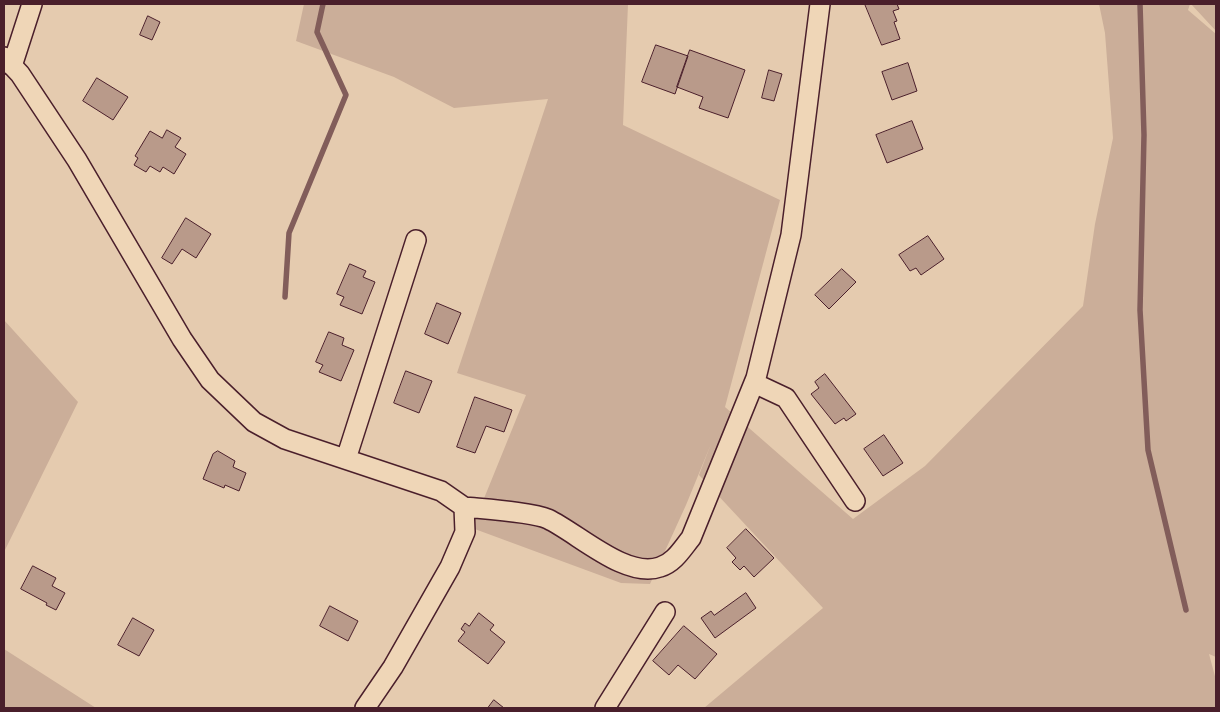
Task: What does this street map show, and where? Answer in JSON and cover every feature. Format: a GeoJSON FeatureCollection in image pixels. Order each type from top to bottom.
{"type":"FeatureCollection","features":[{"type":"Feature","properties":{"kind":"street"},"geometry":{"type":"LineString","coordinates":[[32,4],[8,62],[20,74],[77,160],[182,339],[210,380],[254,422],[284,439],[441,491],[464,507],[546,518],[616,561],[640,570],[661,567],[675,558],[690,538],[754,383],[791,234],[820,4]]}},
{"type":"Feature","properties":{"kind":"street"},"geometry":{"type":"LineString","coordinates":[[346,459],[416,240]]}},
{"type":"Feature","properties":{"kind":"street"},"geometry":{"type":"LineString","coordinates":[[754,383],[786,398],[855,501]]}},
{"type":"Feature","properties":{"kind":"street"},"geometry":{"type":"LineString","coordinates":[[365,708],[393,667],[450,567],[465,532],[464,507]]}},
{"type":"Feature","properties":{"kind":"street"},"geometry":{"type":"LineString","coordinates":[[605,708],[665,612]]}},
{"type":"Feature","properties":{"kind":"shaded area"},"geometry":{"type":"Polygon","coordinates":[[[304,4],[628,4],[623,125],[780,200],[725,407],[853,519],[925,466],[1083,306],[1095,224],[1113,138],[1105,33],[1099,4],[1190,4],[1188,10],[1216,34],[1216,657],[1209,654],[1216,680],[1216,708],[704,708],[823,608],[699,475],[711,444],[650,584],[621,583],[472,528],[526,395],[457,373],[548,99],[454,108],[394,77],[296,41],[304,4]]]}},
{"type":"Feature","properties":{"kind":"shaded area"},"geometry":{"type":"Polygon","coordinates":[[[1191,4],[1216,4],[1216,31],[1191,4]]]}},
{"type":"Feature","properties":{"kind":"shaded area"},"geometry":{"type":"Polygon","coordinates":[[[4,320],[78,402],[4,552],[4,320]]]}},
{"type":"Feature","properties":{"kind":"shaded area"},"geometry":{"type":"Polygon","coordinates":[[[4,649],[96,708],[4,708],[4,649]]]}},
{"type":"Feature","properties":{"kind":"building"},"geometry":{"type":"Polygon","coordinates":[[[865,4],[897,4],[899,9],[893,11],[897,21],[894,22],[900,39],[882,45],[865,4]]]}},
{"type":"Feature","properties":{"kind":"building"},"geometry":{"type":"Polygon","coordinates":[[[148,16],[160,22],[152,40],[140,35],[148,16]]]}},
{"type":"Feature","properties":{"kind":"building"},"geometry":{"type":"Polygon","coordinates":[[[656,45],[688,56],[675,94],[642,82],[656,45]]]}},
{"type":"Feature","properties":{"kind":"building"},"geometry":{"type":"Polygon","coordinates":[[[690,50],[745,70],[728,118],[699,108],[703,97],[677,87],[690,50]]]}},
{"type":"Feature","properties":{"kind":"building"},"geometry":{"type":"Polygon","coordinates":[[[908,63],[917,91],[892,100],[882,72],[908,63]]]}},
{"type":"Feature","properties":{"kind":"building"},"geometry":{"type":"Polygon","coordinates":[[[769,70],[782,74],[774,101],[762,98],[769,70]]]}},
{"type":"Feature","properties":{"kind":"building"},"geometry":{"type":"Polygon","coordinates":[[[97,78],[128,97],[113,120],[83,101],[97,78]]]}},
{"type":"Feature","properties":{"kind":"building"},"geometry":{"type":"Polygon","coordinates":[[[912,121],[923,149],[887,163],[876,135],[912,121]]]}},
{"type":"Feature","properties":{"kind":"building"},"geometry":{"type":"Polygon","coordinates":[[[167,130],[181,138],[175,147],[186,154],[174,174],[163,167],[160,172],[150,166],[146,172],[134,165],[138,158],[135,156],[150,131],[162,138],[167,130]]]}},
{"type":"Feature","properties":{"kind":"building"},"geometry":{"type":"Polygon","coordinates":[[[186,218],[211,234],[196,258],[182,249],[172,264],[162,258],[186,218]]]}},
{"type":"Feature","properties":{"kind":"building"},"geometry":{"type":"Polygon","coordinates":[[[928,236],[944,259],[921,275],[916,268],[910,271],[899,255],[928,236]]]}},
{"type":"Feature","properties":{"kind":"building"},"geometry":{"type":"Polygon","coordinates":[[[350,264],[366,271],[363,277],[375,282],[362,314],[340,305],[344,297],[337,294],[350,264]]]}},
{"type":"Feature","properties":{"kind":"building"},"geometry":{"type":"Polygon","coordinates":[[[842,269],[856,282],[829,309],[815,295],[842,269]]]}},
{"type":"Feature","properties":{"kind":"building"},"geometry":{"type":"Polygon","coordinates":[[[437,303],[461,313],[448,344],[425,334],[437,303]]]}},
{"type":"Feature","properties":{"kind":"building"},"geometry":{"type":"Polygon","coordinates":[[[329,332],[344,338],[342,345],[354,350],[341,381],[319,372],[323,365],[316,362],[329,332]]]}},
{"type":"Feature","properties":{"kind":"building"},"geometry":{"type":"Polygon","coordinates":[[[406,371],[432,381],[419,413],[394,403],[406,371]]]}},
{"type":"Feature","properties":{"kind":"building"},"geometry":{"type":"Polygon","coordinates":[[[825,374],[856,414],[846,421],[844,418],[835,424],[811,394],[819,388],[815,382],[825,374]]]}},
{"type":"Feature","properties":{"kind":"building"},"geometry":{"type":"Polygon","coordinates":[[[475,397],[512,410],[504,432],[486,426],[475,453],[457,447],[475,397]]]}},
{"type":"Feature","properties":{"kind":"building"},"geometry":{"type":"Polygon","coordinates":[[[884,435],[903,463],[883,476],[864,449],[884,435]]]}},
{"type":"Feature","properties":{"kind":"building"},"geometry":{"type":"Polygon","coordinates":[[[218,451],[235,461],[233,467],[246,473],[239,491],[225,485],[224,488],[203,479],[213,454],[218,451]]]}},
{"type":"Feature","properties":{"kind":"building"},"geometry":{"type":"Polygon","coordinates":[[[746,529],[774,558],[754,577],[744,566],[740,570],[732,562],[736,558],[727,548],[746,529]]]}},
{"type":"Feature","properties":{"kind":"building"},"geometry":{"type":"Polygon","coordinates":[[[33,566],[56,578],[52,586],[65,593],[56,610],[21,589],[33,566]]]}},
{"type":"Feature","properties":{"kind":"building"},"geometry":{"type":"Polygon","coordinates":[[[746,593],[756,608],[715,638],[701,618],[711,611],[714,615],[746,593]]]}},
{"type":"Feature","properties":{"kind":"building"},"geometry":{"type":"Polygon","coordinates":[[[330,606],[358,621],[348,641],[320,626],[330,606]]]}},
{"type":"Feature","properties":{"kind":"building"},"geometry":{"type":"Polygon","coordinates":[[[479,613],[494,625],[490,630],[505,642],[488,664],[458,641],[465,632],[461,629],[465,623],[469,626],[479,613]]]}},
{"type":"Feature","properties":{"kind":"building"},"geometry":{"type":"Polygon","coordinates":[[[133,618],[154,630],[139,656],[118,645],[133,618]]]}},
{"type":"Feature","properties":{"kind":"building"},"geometry":{"type":"Polygon","coordinates":[[[684,626],[717,654],[695,679],[678,665],[669,675],[653,661],[684,626]]]}},
{"type":"Feature","properties":{"kind":"building"},"geometry":{"type":"Polygon","coordinates":[[[494,700],[504,708],[488,708],[494,700]]]}},
{"type":"Feature","properties":{"kind":"waterway"},"geometry":{"type":"LineString","coordinates":[[285,297],[289,233],[346,95],[317,32],[323,4]]}},
{"type":"Feature","properties":{"kind":"waterway"},"geometry":{"type":"LineString","coordinates":[[1140,4],[1144,135],[1140,310],[1148,450],[1186,610]]}}]}
